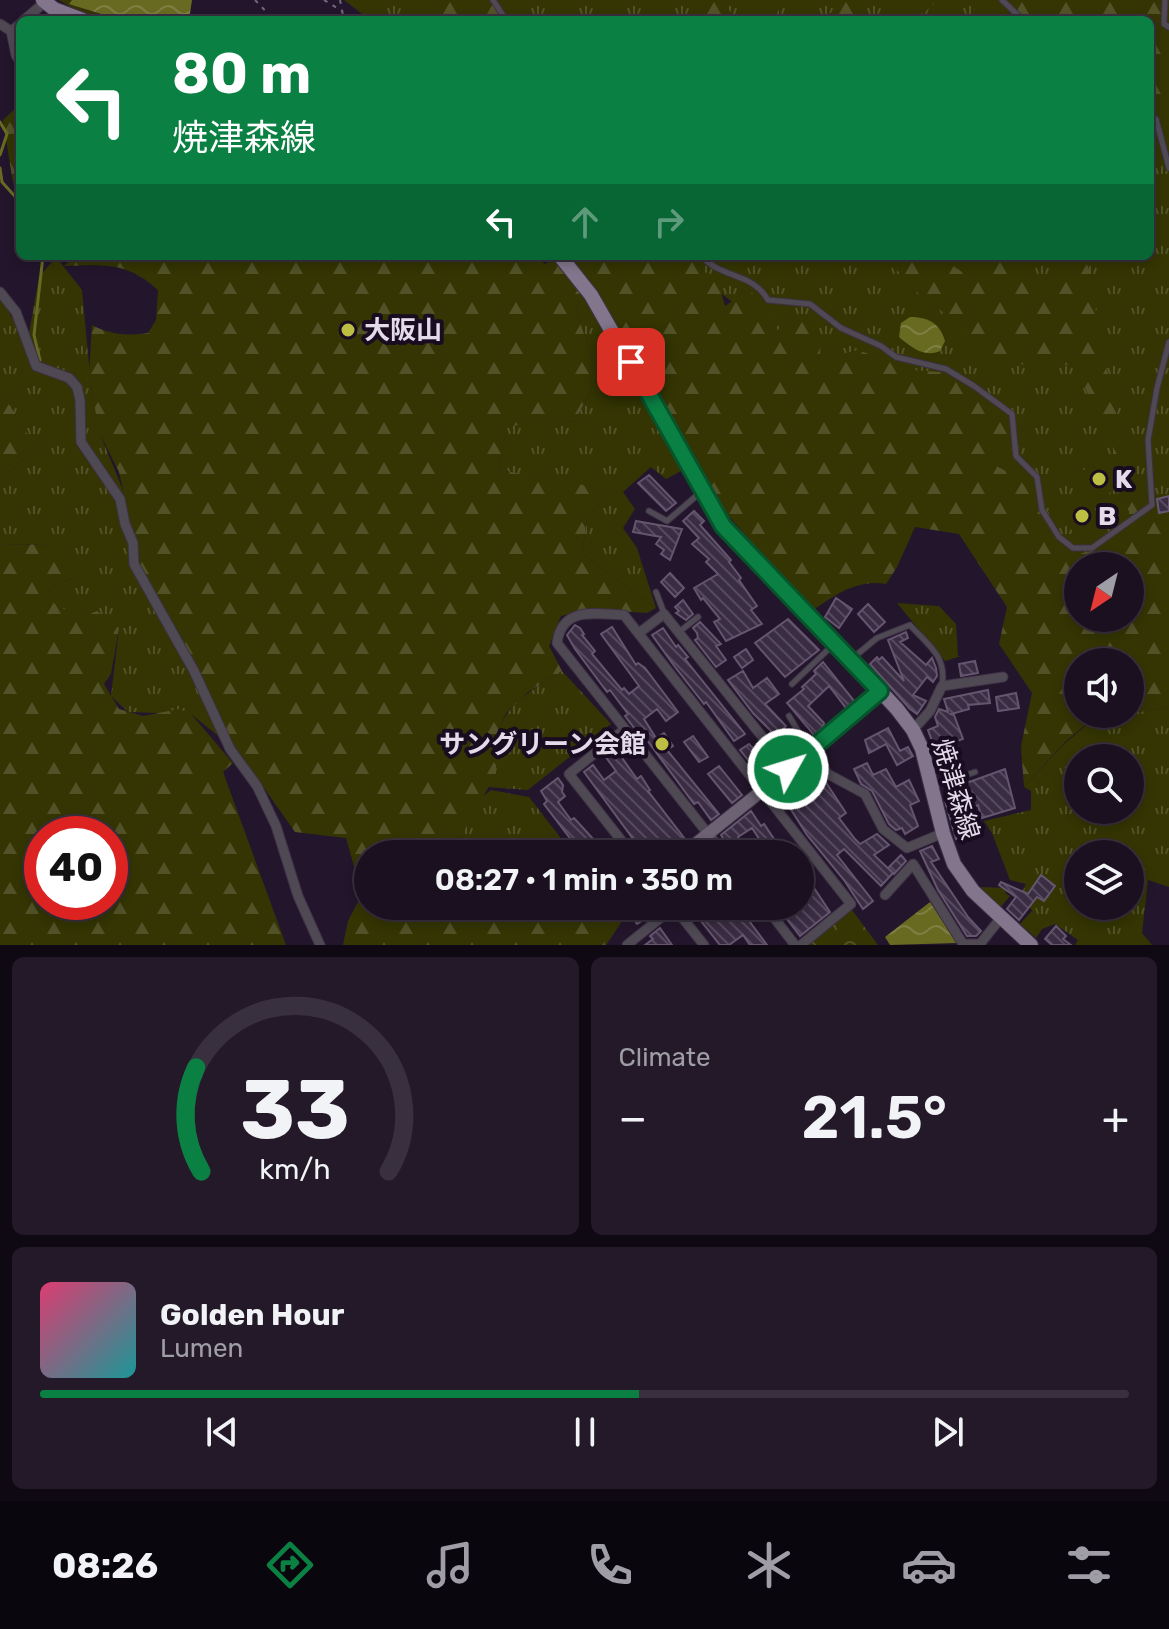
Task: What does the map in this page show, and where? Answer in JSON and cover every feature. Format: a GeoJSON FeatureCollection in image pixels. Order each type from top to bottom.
{"type":"FeatureCollection","features":[{"type":"Feature","properties":{"kind":"main road"},"geometry":{"type":"LineString","coordinates":[[44,1],[54,9],[72,16]]}},
{"type":"Feature","properties":{"kind":"main road","name":"焼津森線"},"geometry":{"type":"LineString","coordinates":[[563,260],[591,295],[723,526],[851,659],[913,730],[922,749],[954,864],[973,891],[1031,945]]}},
{"type":"Feature","properties":{"kind":"street"},"geometry":{"type":"LineString","coordinates":[[28,16],[44,1]]}},
{"type":"Feature","properties":{"kind":"street"},"geometry":{"type":"LineString","coordinates":[[0,24],[11,31],[16,55]]}},
{"type":"Feature","properties":{"kind":"street"},"geometry":{"type":"LineString","coordinates":[[11,31],[16,27]]}},
{"type":"Feature","properties":{"kind":"street"},"geometry":{"type":"LineString","coordinates":[[0,292],[16,312],[36,366],[69,378],[77,387],[81,442],[120,499],[133,543],[134,564],[194,671],[230,749],[257,786],[276,826],[298,896],[320,945]]}},
{"type":"Feature","properties":{"kind":"street"},"geometry":{"type":"LineString","coordinates":[[713,840],[557,643],[559,631],[566,620],[584,614],[624,615],[851,904],[798,945],[777,920]]}},
{"type":"Feature","properties":{"kind":"street"},"geometry":{"type":"LineString","coordinates":[[639,633],[664,614],[788,769]]}},
{"type":"Feature","properties":{"kind":"street"},"geometry":{"type":"LineString","coordinates":[[913,730],[930,711],[942,686],[1003,677]]}},
{"type":"Feature","properties":{"kind":"street"},"geometry":{"type":"LineString","coordinates":[[700,840],[880,691]]}},
{"type":"Feature","properties":{"kind":"street"},"geometry":{"type":"LineString","coordinates":[[621,840],[569,774],[625,729]]}},
{"type":"Feature","properties":{"kind":"street"},"geometry":{"type":"LineString","coordinates":[[810,752],[828,774],[865,794],[883,829],[907,848],[943,833]]}},
{"type":"Feature","properties":{"kind":"street"},"geometry":{"type":"LineString","coordinates":[[885,895],[913,864],[963,944],[980,944],[1000,919]]}},
{"type":"Feature","properties":{"kind":"street"},"geometry":{"type":"LineString","coordinates":[[627,945],[657,920]]}},
{"type":"Feature","properties":{"kind":"street"},"geometry":{"type":"LineString","coordinates":[[684,920],[704,945]]}},
{"type":"Feature","properties":{"kind":"lane"},"geometry":{"type":"LineString","coordinates":[[1002,0],[1019,16]]}},
{"type":"Feature","properties":{"kind":"lane"},"geometry":{"type":"LineString","coordinates":[[1165,0],[1164,24],[1169,27]]}},
{"type":"Feature","properties":{"kind":"lane"},"geometry":{"type":"LineString","coordinates":[[1154,118],[1169,168]]}},
{"type":"Feature","properties":{"kind":"lane"},"geometry":{"type":"LineString","coordinates":[[705,260],[711,267],[760,287],[768,300],[810,304],[841,328],[881,346],[896,357],[946,369],[1012,414],[1016,456],[1037,477],[1042,510],[1059,537],[1073,548],[1092,548],[1152,505],[1148,440],[1169,342]]}},
{"type":"Feature","properties":{"kind":"lane"},"geometry":{"type":"LineString","coordinates":[[649,511],[667,521],[702,491]]}},
{"type":"Feature","properties":{"kind":"lane"},"geometry":{"type":"LineString","coordinates":[[656,592],[664,614]]}},
{"type":"Feature","properties":{"kind":"lane"},"geometry":{"type":"LineString","coordinates":[[679,632],[698,617]]}},
{"type":"Feature","properties":{"kind":"lane"},"geometry":{"type":"LineString","coordinates":[[851,659],[877,638],[910,625],[942,660],[945,669],[942,686]]}},
{"type":"Feature","properties":{"kind":"lane"},"geometry":{"type":"LineString","coordinates":[[792,684],[836,643]]}},
{"type":"Feature","properties":{"kind":"lane"},"geometry":{"type":"LineString","coordinates":[[789,716],[810,752]]}},
{"type":"Feature","properties":{"kind":"lane"},"geometry":{"type":"LineString","coordinates":[[931,788],[975,772]]}},
{"type":"Feature","properties":{"kind":"path"},"geometry":{"type":"LineString","coordinates":[[255,0],[270,16]]}},
{"type":"Feature","properties":{"kind":"path"},"geometry":{"type":"LineString","coordinates":[[324,0],[342,11]]}},
{"type":"Feature","properties":{"kind":"path"},"geometry":{"type":"LineString","coordinates":[[340,0],[343,16]]}},
{"type":"Feature","properties":{"kind":"green space"},"geometry":{"type":"Polygon","coordinates":[[[59,0],[72,0],[70,4],[105,16],[92,16],[59,0]]]}},
{"type":"Feature","properties":{"kind":"green space"},"geometry":{"type":"Polygon","coordinates":[[[344,0],[1055,0],[1072,16],[365,16],[344,0]]]}},
{"type":"Feature","properties":{"kind":"green space"},"geometry":{"type":"Polygon","coordinates":[[[426,0],[509,0],[518,16],[433,16],[426,0]]]}},
{"type":"Feature","properties":{"kind":"green space"},"geometry":{"type":"Polygon","coordinates":[[[687,0],[721,0],[734,16],[697,16],[687,0]]]}},
{"type":"Feature","properties":{"kind":"green space"},"geometry":{"type":"Polygon","coordinates":[[[753,0],[779,0],[776,16],[756,16],[752,9],[753,0]]]}},
{"type":"Feature","properties":{"kind":"green space"},"geometry":{"type":"Polygon","coordinates":[[[841,0],[860,0],[855,6],[858,12],[856,16],[822,16],[833,12],[841,0]]]}},
{"type":"Feature","properties":{"kind":"green space"},"geometry":{"type":"Polygon","coordinates":[[[905,0],[937,0],[918,16],[904,16],[905,0]]]}},
{"type":"Feature","properties":{"kind":"green space"},"geometry":{"type":"Polygon","coordinates":[[[1006,0],[1169,0],[1169,163],[1163,142],[1154,132],[1154,16],[1017,16],[1006,0]]]}},
{"type":"Feature","properties":{"kind":"green space"},"geometry":{"type":"Polygon","coordinates":[[[983,4],[991,6],[1003,16],[972,16],[975,8],[983,4]]]}},
{"type":"Feature","properties":{"kind":"green space"},"geometry":{"type":"Polygon","coordinates":[[[1154,95],[1169,109],[1169,545],[1139,552],[1064,552],[1064,560],[678,260],[1154,260],[1154,95]]]}},
{"type":"Feature","properties":{"kind":"green space"},"geometry":{"type":"Polygon","coordinates":[[[16,108],[16,186],[13,183],[3,120],[16,108]]]}},
{"type":"Feature","properties":{"kind":"green space"},"geometry":{"type":"Polygon","coordinates":[[[53,260],[58,260],[82,290],[91,386],[102,439],[227,743],[191,714],[128,712],[111,696],[119,628],[79,619],[54,604],[49,589],[73,578],[50,544],[0,545],[0,481],[35,449],[0,392],[0,296],[27,345],[39,277],[53,260]]]}},
{"type":"Feature","properties":{"kind":"green space"},"geometry":{"type":"Polygon","coordinates":[[[71,260],[539,260],[545,264],[552,260],[694,260],[706,273],[716,275],[725,306],[749,290],[777,317],[776,331],[796,317],[821,337],[820,356],[827,364],[842,354],[858,350],[911,370],[941,372],[978,392],[1001,413],[1010,445],[997,450],[998,467],[1017,477],[1049,513],[1057,540],[1080,552],[1064,552],[1064,632],[1144,632],[1144,552],[1086,552],[1095,550],[1109,532],[1122,527],[1129,519],[1129,511],[1118,499],[1120,477],[1112,442],[1097,419],[1078,368],[1051,361],[1025,365],[1000,361],[985,353],[936,306],[914,290],[888,260],[945,260],[972,279],[960,260],[1004,260],[1030,278],[1060,272],[1066,260],[1085,260],[1093,278],[1098,336],[1113,393],[1123,462],[1169,517],[1169,708],[1144,711],[1144,648],[1064,648],[1064,728],[1082,728],[1024,787],[1021,746],[1032,693],[999,644],[1007,607],[959,534],[915,527],[886,584],[856,586],[812,611],[712,497],[585,293],[576,310],[598,376],[575,421],[507,426],[499,470],[611,490],[587,519],[582,554],[656,608],[647,613],[590,609],[561,616],[549,646],[562,671],[528,692],[506,713],[497,733],[496,774],[459,840],[354,840],[354,866],[346,838],[295,832],[217,721],[145,584],[119,472],[99,432],[89,373],[92,325],[119,334],[148,333],[156,320],[158,290],[135,274],[114,267],[64,266],[71,260]]]}},
{"type":"Feature","properties":{"kind":"green space"},"geometry":{"type":"Polygon","coordinates":[[[585,292],[685,469],[666,479],[651,467],[623,492],[635,509],[623,528],[637,548],[656,608],[582,554],[587,519],[610,491],[499,470],[507,425],[575,421],[598,376],[576,310],[585,292]]]}},
{"type":"Feature","properties":{"kind":"green space"},"geometry":{"type":"Polygon","coordinates":[[[0,392],[35,449],[0,481],[0,392]]]}},
{"type":"Feature","properties":{"kind":"green space","name":"K"},"geometry":{"type":"Polygon","coordinates":[[[1094,461],[1107,468],[1114,478],[1113,489],[1105,498],[1094,495],[1084,481],[1084,470],[1094,461]]]}},
{"type":"Feature","properties":{"kind":"green space","name":"B"},"geometry":{"type":"Polygon","coordinates":[[[1081,501],[1092,506],[1097,517],[1092,528],[1081,533],[1070,528],[1065,517],[1070,506],[1081,501]]]}},
{"type":"Feature","properties":{"kind":"green space"},"geometry":{"type":"Polygon","coordinates":[[[50,544],[70,556],[74,565],[73,578],[49,589],[54,603],[79,618],[97,611],[119,628],[111,674],[104,684],[119,709],[143,716],[179,709],[191,714],[233,763],[223,772],[286,945],[0,945],[0,545],[50,544]]]}},
{"type":"Feature","properties":{"kind":"green space"},"geometry":{"type":"Polygon","coordinates":[[[897,603],[939,606],[956,624],[958,656],[961,656],[945,661],[897,603]]]}},
{"type":"Feature","properties":{"kind":"green space"},"geometry":{"type":"Polygon","coordinates":[[[562,671],[611,724],[528,790],[488,787],[495,767],[499,731],[508,712],[524,696],[562,671]]]}},
{"type":"Feature","properties":{"kind":"green space"},"geometry":{"type":"Polygon","coordinates":[[[1169,708],[1169,887],[1148,880],[1144,915],[1144,840],[1064,840],[1064,920],[1143,920],[1142,933],[1152,945],[1075,945],[1078,940],[1055,924],[1042,929],[1036,938],[1020,924],[1032,911],[1022,892],[1026,884],[1010,880],[992,833],[984,821],[1031,810],[1031,791],[1024,787],[1064,744],[1064,824],[1144,824],[1144,744],[1064,744],[1083,728],[1144,728],[1144,711],[1169,708]]]}},
{"type":"Feature","properties":{"kind":"green space"},"geometry":{"type":"Polygon","coordinates":[[[491,790],[529,797],[562,840],[459,840],[482,797],[491,790]]]}},
{"type":"Feature","properties":{"kind":"green space"},"geometry":{"type":"Polygon","coordinates":[[[980,887],[1009,888],[1005,893],[1010,896],[1000,908],[980,887]]]}},
{"type":"Feature","properties":{"kind":"green space"},"geometry":{"type":"Polygon","coordinates":[[[849,906],[878,945],[807,945],[849,906]]]}},
{"type":"Feature","properties":{"kind":"green space"},"geometry":{"type":"Polygon","coordinates":[[[354,909],[354,920],[623,920],[606,945],[343,945],[354,909]]]}},
{"type":"Feature","properties":{"kind":"water"},"geometry":{"type":"Polygon","coordinates":[[[72,0],[192,0],[190,16],[107,16],[69,4],[72,0]]]}},
{"type":"Feature","properties":{"kind":"water"},"geometry":{"type":"Polygon","coordinates":[[[910,317],[922,318],[936,325],[945,341],[940,351],[923,352],[899,337],[901,323],[910,317]]]}},
{"type":"Feature","properties":{"kind":"water"},"geometry":{"type":"Polygon","coordinates":[[[930,902],[957,943],[890,945],[885,937],[930,902]]]}},
{"type":"Feature","properties":{"kind":"building"},"geometry":{"type":"Polygon","coordinates":[[[649,475],[676,503],[666,511],[638,483],[649,475]]]}},
{"type":"Feature","properties":{"kind":"building"},"geometry":{"type":"Polygon","coordinates":[[[1169,496],[1169,511],[1159,513],[1157,499],[1169,496]]]}},
{"type":"Feature","properties":{"kind":"building"},"geometry":{"type":"Polygon","coordinates":[[[694,511],[704,521],[700,525],[731,560],[729,562],[741,578],[739,580],[757,606],[751,610],[762,624],[726,641],[714,622],[720,619],[694,588],[718,574],[706,562],[709,559],[692,544],[699,538],[683,521],[694,511]]]}},
{"type":"Feature","properties":{"kind":"building"},"geometry":{"type":"Polygon","coordinates":[[[636,521],[682,529],[670,560],[661,554],[664,550],[656,544],[661,537],[633,532],[636,521]]]}},
{"type":"Feature","properties":{"kind":"building"},"geometry":{"type":"Polygon","coordinates":[[[670,573],[684,588],[675,597],[661,582],[670,573]]]}},
{"type":"Feature","properties":{"kind":"building"},"geometry":{"type":"Polygon","coordinates":[[[836,598],[852,609],[839,628],[825,617],[836,598]]]}},
{"type":"Feature","properties":{"kind":"building"},"geometry":{"type":"Polygon","coordinates":[[[683,600],[693,614],[686,620],[676,613],[679,611],[675,607],[683,600]]]}},
{"type":"Feature","properties":{"kind":"building"},"geometry":{"type":"Polygon","coordinates":[[[868,604],[885,622],[874,632],[858,614],[868,604]]]}},
{"type":"Feature","properties":{"kind":"building"},"geometry":{"type":"Polygon","coordinates":[[[788,619],[819,650],[785,677],[755,643],[788,619]]]}},
{"type":"Feature","properties":{"kind":"building"},"geometry":{"type":"Polygon","coordinates":[[[700,622],[721,644],[716,646],[726,660],[716,667],[695,640],[698,638],[693,628],[700,622]]]}},
{"type":"Feature","properties":{"kind":"building"},"geometry":{"type":"Polygon","coordinates":[[[575,625],[595,651],[592,654],[622,690],[624,688],[629,694],[639,686],[601,634],[612,627],[636,665],[638,663],[645,668],[678,712],[666,721],[657,709],[644,719],[656,738],[664,733],[673,746],[667,750],[719,814],[711,820],[698,802],[694,804],[647,740],[645,742],[625,716],[628,714],[610,690],[607,692],[575,649],[567,635],[575,625]]]}},
{"type":"Feature","properties":{"kind":"building"},"geometry":{"type":"Polygon","coordinates":[[[663,628],[745,734],[734,741],[706,702],[704,704],[675,667],[652,635],[663,628]]]}},
{"type":"Feature","properties":{"kind":"building"},"geometry":{"type":"Polygon","coordinates":[[[906,632],[908,638],[900,642],[926,665],[932,658],[936,668],[937,676],[933,682],[927,677],[913,695],[926,701],[917,714],[870,664],[877,657],[879,660],[882,657],[904,681],[888,640],[906,632]]]}},
{"type":"Feature","properties":{"kind":"building"},"geometry":{"type":"Polygon","coordinates":[[[746,649],[753,660],[742,668],[734,657],[746,649]]]}},
{"type":"Feature","properties":{"kind":"building"},"geometry":{"type":"Polygon","coordinates":[[[975,661],[978,673],[961,676],[959,664],[975,661]]]}},
{"type":"Feature","properties":{"kind":"building"},"geometry":{"type":"Polygon","coordinates":[[[823,662],[854,701],[846,708],[829,686],[808,706],[824,723],[814,735],[787,703],[804,689],[802,687],[823,662]]]}},
{"type":"Feature","properties":{"kind":"building"},"geometry":{"type":"Polygon","coordinates":[[[743,671],[753,688],[767,678],[779,694],[765,704],[786,726],[776,736],[753,713],[728,680],[743,671]]]}},
{"type":"Feature","properties":{"kind":"building"},"geometry":{"type":"Polygon","coordinates":[[[988,690],[990,703],[968,705],[969,709],[951,714],[963,739],[935,749],[928,730],[938,726],[935,717],[939,709],[948,712],[944,699],[988,690]]]}},
{"type":"Feature","properties":{"kind":"building"},"geometry":{"type":"Polygon","coordinates":[[[1016,693],[1019,708],[998,711],[996,697],[1016,693]]]}},
{"type":"Feature","properties":{"kind":"building"},"geometry":{"type":"Polygon","coordinates":[[[888,728],[900,751],[908,747],[913,756],[897,765],[886,744],[869,753],[865,740],[888,728]]]}},
{"type":"Feature","properties":{"kind":"building"},"geometry":{"type":"Polygon","coordinates":[[[693,736],[708,757],[699,762],[684,742],[693,736]]]}},
{"type":"Feature","properties":{"kind":"building"},"geometry":{"type":"Polygon","coordinates":[[[749,744],[772,770],[762,777],[740,750],[749,744]]]}},
{"type":"Feature","properties":{"kind":"building"},"geometry":{"type":"Polygon","coordinates":[[[615,748],[637,779],[641,776],[648,791],[685,839],[634,840],[584,772],[593,765],[604,780],[616,771],[605,756],[615,748]]]}},
{"type":"Feature","properties":{"kind":"building"},"geometry":{"type":"Polygon","coordinates":[[[867,763],[873,775],[886,769],[896,787],[909,780],[919,801],[910,805],[918,826],[905,834],[902,828],[896,830],[889,824],[872,791],[861,784],[854,769],[867,763]]]}},
{"type":"Feature","properties":{"kind":"building"},"geometry":{"type":"Polygon","coordinates":[[[810,764],[846,813],[839,818],[855,839],[860,844],[877,834],[889,845],[874,855],[893,873],[881,886],[844,849],[837,855],[873,901],[863,909],[814,840],[807,835],[778,789],[810,764]]]}},
{"type":"Feature","properties":{"kind":"building"},"geometry":{"type":"Polygon","coordinates":[[[719,766],[742,795],[732,803],[708,774],[719,766]]]}},
{"type":"Feature","properties":{"kind":"building"},"geometry":{"type":"Polygon","coordinates":[[[1005,769],[1015,808],[982,818],[978,805],[954,814],[964,835],[956,839],[945,801],[964,797],[961,785],[1005,769]]]}},
{"type":"Feature","properties":{"kind":"building"},"geometry":{"type":"Polygon","coordinates":[[[558,778],[565,796],[558,802],[571,820],[574,818],[594,840],[571,840],[544,804],[547,801],[541,791],[558,778]]]}},
{"type":"Feature","properties":{"kind":"building"},"geometry":{"type":"Polygon","coordinates":[[[751,811],[775,840],[760,840],[752,828],[738,837],[740,840],[724,840],[721,835],[751,811]]]}},
{"type":"Feature","properties":{"kind":"building"},"geometry":{"type":"Polygon","coordinates":[[[932,846],[939,859],[931,862],[981,931],[976,936],[967,936],[938,890],[920,851],[932,846]]]}},
{"type":"Feature","properties":{"kind":"building"},"geometry":{"type":"Polygon","coordinates":[[[901,855],[906,861],[894,874],[888,868],[901,855]]]}},
{"type":"Feature","properties":{"kind":"building"},"geometry":{"type":"Polygon","coordinates":[[[1041,875],[1055,886],[1044,901],[1037,897],[1019,920],[1007,909],[1016,897],[999,885],[1001,882],[1028,894],[1041,875]]]}},
{"type":"Feature","properties":{"kind":"building"},"geometry":{"type":"Polygon","coordinates":[[[814,888],[830,912],[800,936],[788,920],[814,920],[814,888]]]}},
{"type":"Feature","properties":{"kind":"building"},"geometry":{"type":"Polygon","coordinates":[[[700,920],[748,920],[767,945],[750,945],[743,935],[729,945],[720,945],[700,920]]]}},
{"type":"Feature","properties":{"kind":"building"},"geometry":{"type":"Polygon","coordinates":[[[1056,926],[1066,936],[1063,939],[1071,945],[1052,945],[1045,939],[1056,926]]]}},
{"type":"Feature","properties":{"kind":"building"},"geometry":{"type":"Polygon","coordinates":[[[660,928],[672,945],[645,945],[653,939],[650,936],[660,928]]]}},
{"type":"Feature","properties":{"kind":"waterway"},"geometry":{"type":"LineString","coordinates":[[0,122],[7,134],[0,155]]}},
{"type":"Feature","properties":{"kind":"waterway"},"geometry":{"type":"LineString","coordinates":[[0,168],[2,182],[16,198]]}},
{"type":"Feature","properties":{"kind":"waterway"},"geometry":{"type":"LineString","coordinates":[[40,360],[34,335],[43,260]]}},
{"type":"Feature","properties":{"kind":"place","name":"大阪山"},"geometry":{"type":"Point","coordinates":[348,330]}},
{"type":"Feature","properties":{"kind":"place","name":"K"},"geometry":{"type":"Point","coordinates":[1099,479]}},
{"type":"Feature","properties":{"kind":"place","name":"B"},"geometry":{"type":"Point","coordinates":[1082,516]}},
{"type":"Feature","properties":{"kind":"place","name":"サングリーン会館"},"geometry":{"type":"Point","coordinates":[662,744]}},
{"type":"Feature","properties":{"kind":"route"},"geometry":{"type":"LineString","coordinates":[[631,362],[723,526],[880,691],[788,769]]}}]}
